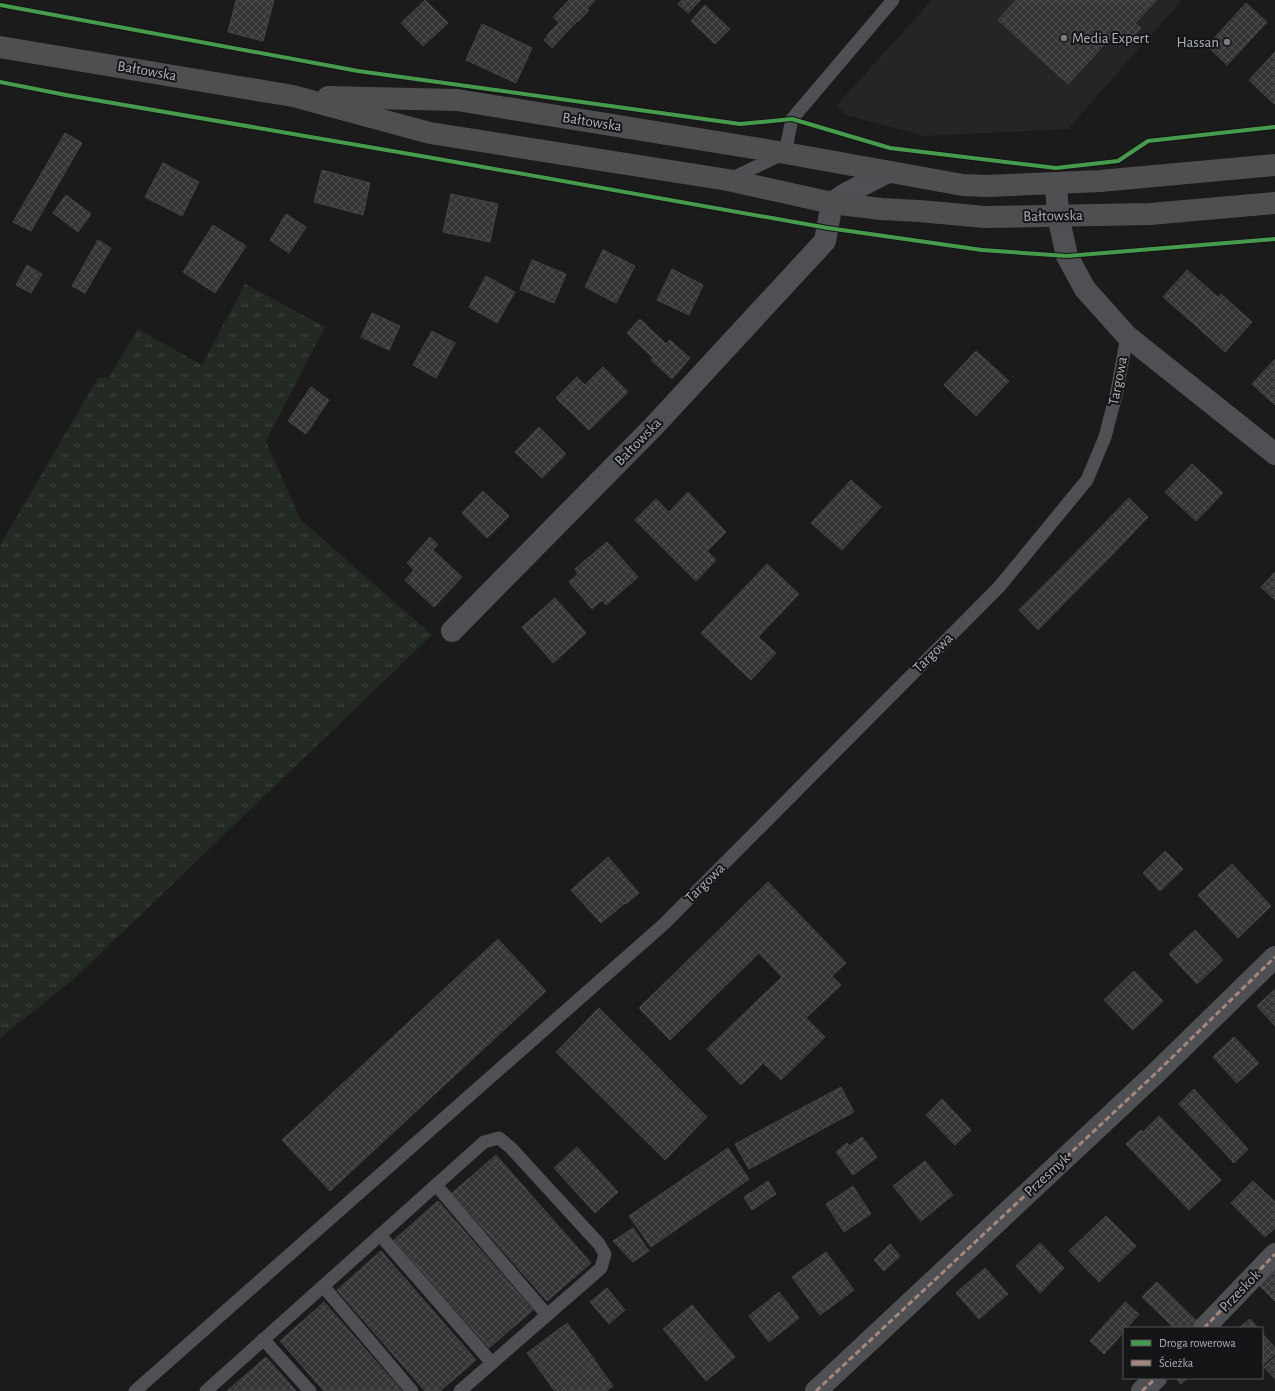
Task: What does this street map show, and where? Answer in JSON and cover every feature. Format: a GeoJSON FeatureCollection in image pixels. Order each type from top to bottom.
{"type":"FeatureCollection","features":[{"type":"Feature","properties":{"kind":"main road","name":"Bałtowska"},"geometry":{"type":"LineString","coordinates":[[0,47],[293,96],[430,133],[728,180],[832,203],[881,209],[985,217],[1058,216],[1150,214],[1275,203]]}},
{"type":"Feature","properties":{"kind":"main road","name":"Bałtowska"},"geometry":{"type":"LineString","coordinates":[[293,96],[457,100],[785,153],[963,185],[987,186],[1100,181],[1275,165]]}},
{"type":"Feature","properties":{"kind":"street"},"geometry":{"type":"LineString","coordinates":[[832,203],[847,193],[888,172]]}},
{"type":"Feature","properties":{"kind":"street","name":"Targowa"},"geometry":{"type":"LineString","coordinates":[[1056,183],[1058,216],[1067,256],[1085,289],[1126,336],[1275,454]]}},
{"type":"Feature","properties":{"kind":"street","name":"Bałtowska"},"geometry":{"type":"LineString","coordinates":[[452,631],[654,426],[825,241],[832,203]]}},
{"type":"Feature","properties":{"kind":"street","name":"Przesmyk"},"geometry":{"type":"LineString","coordinates":[[816,1391],[1150,1079],[1275,957]]}},
{"type":"Feature","properties":{"kind":"street","name":"Przeskok"},"geometry":{"type":"LineString","coordinates":[[1205,1327],[1275,1254]]}},
{"type":"Feature","properties":{"kind":"street"},"geometry":{"type":"LineString","coordinates":[[1142,1391],[1155,1379]]}},
{"type":"Feature","properties":{"kind":"lane"},"geometry":{"type":"LineString","coordinates":[[728,180],[785,153],[792,119],[893,0]]}},
{"type":"Feature","properties":{"kind":"lane","name":"Targowa"},"geometry":{"type":"LineString","coordinates":[[136,1391],[664,924],[999,587],[1087,480],[1105,438],[1117,391],[1126,336]]}},
{"type":"Feature","properties":{"kind":"lane"},"geometry":{"type":"LineString","coordinates":[[209,1390],[263,1339],[484,1142],[499,1138],[511,1148],[599,1244],[605,1254],[600,1268],[460,1391]]}},
{"type":"Feature","properties":{"kind":"lane"},"geometry":{"type":"LineString","coordinates":[[436,1185],[547,1315]]}},
{"type":"Feature","properties":{"kind":"lane"},"geometry":{"type":"LineString","coordinates":[[380,1235],[492,1363]]}},
{"type":"Feature","properties":{"kind":"lane"},"geometry":{"type":"LineString","coordinates":[[323,1286],[412,1391]]}},
{"type":"Feature","properties":{"kind":"lane"},"geometry":{"type":"LineString","coordinates":[[263,1339],[310,1391]]}},
{"type":"Feature","properties":{"kind":"shaded area"},"geometry":{"type":"Polygon","coordinates":[[[932,0],[1182,0],[1068,129],[925,136],[846,115],[836,106],[932,0]]]}},
{"type":"Feature","properties":{"kind":"green space"},"geometry":{"type":"Polygon","coordinates":[[[245,284],[325,327],[266,441],[300,519],[432,635],[74,979],[0,1038],[0,545],[98,378],[109,377],[138,329],[202,365],[245,284]]]}},
{"type":"Feature","properties":{"kind":"building"},"geometry":{"type":"Polygon","coordinates":[[[236,0],[274,0],[263,41],[228,32],[236,0]]]}},
{"type":"Feature","properties":{"kind":"building"},"geometry":{"type":"Polygon","coordinates":[[[425,0],[448,23],[423,46],[401,23],[425,0]]]}},
{"type":"Feature","properties":{"kind":"building"},"geometry":{"type":"Polygon","coordinates":[[[569,0],[595,0],[587,9],[589,10],[552,48],[544,40],[559,23],[553,17],[569,0]]]}},
{"type":"Feature","properties":{"kind":"building"},"geometry":{"type":"Polygon","coordinates":[[[682,0],[701,0],[688,13],[678,4],[682,0]]]}},
{"type":"Feature","properties":{"kind":"building","name":"Media Expert"},"geometry":{"type":"Polygon","coordinates":[[[1016,0],[1157,0],[1135,23],[1141,28],[1126,44],[1115,33],[1068,84],[998,20],[1016,0]]]}},
{"type":"Feature","properties":{"kind":"building"},"geometry":{"type":"Polygon","coordinates":[[[1246,3],[1267,22],[1227,65],[1207,46],[1246,3]]]}},
{"type":"Feature","properties":{"kind":"building"},"geometry":{"type":"Polygon","coordinates":[[[705,5],[730,29],[715,44],[691,21],[705,5]]]}},
{"type":"Feature","properties":{"kind":"building"},"geometry":{"type":"Polygon","coordinates":[[[482,24],[532,48],[516,83],[466,60],[482,24]]]}},
{"type":"Feature","properties":{"kind":"building"},"geometry":{"type":"Polygon","coordinates":[[[1275,52],[1275,103],[1274,104],[1249,80],[1275,52]]]}},
{"type":"Feature","properties":{"kind":"building"},"geometry":{"type":"Polygon","coordinates":[[[65,133],[82,143],[31,231],[13,222],[65,133]]]}},
{"type":"Feature","properties":{"kind":"building"},"geometry":{"type":"Polygon","coordinates":[[[163,163],[199,182],[182,216],[145,197],[163,163]]]}},
{"type":"Feature","properties":{"kind":"building"},"geometry":{"type":"Polygon","coordinates":[[[322,170],[370,183],[363,215],[314,202],[322,170]]]}},
{"type":"Feature","properties":{"kind":"building"},"geometry":{"type":"Polygon","coordinates":[[[451,194],[498,204],[490,242],[443,232],[451,194]]]}},
{"type":"Feature","properties":{"kind":"building"},"geometry":{"type":"Polygon","coordinates":[[[66,195],[91,214],[78,232],[53,213],[66,195]]]}},
{"type":"Feature","properties":{"kind":"building"},"geometry":{"type":"Polygon","coordinates":[[[286,214],[306,227],[289,253],[270,240],[286,214]]]}},
{"type":"Feature","properties":{"kind":"building"},"geometry":{"type":"Polygon","coordinates":[[[213,225],[246,246],[215,293],[183,272],[213,225]]]}},
{"type":"Feature","properties":{"kind":"building"},"geometry":{"type":"Polygon","coordinates":[[[98,240],[111,248],[85,293],[72,286],[98,240]]]}},
{"type":"Feature","properties":{"kind":"building"},"geometry":{"type":"Polygon","coordinates":[[[603,250],[635,266],[616,303],[585,287],[603,250]]]}},
{"type":"Feature","properties":{"kind":"building"},"geometry":{"type":"Polygon","coordinates":[[[532,260],[566,274],[554,303],[520,289],[532,260]]]}},
{"type":"Feature","properties":{"kind":"building"},"geometry":{"type":"Polygon","coordinates":[[[27,265],[42,274],[31,293],[16,285],[27,265]]]}},
{"type":"Feature","properties":{"kind":"building"},"geometry":{"type":"Polygon","coordinates":[[[672,269],[703,285],[689,315],[657,300],[672,269]]]}},
{"type":"Feature","properties":{"kind":"building"},"geometry":{"type":"Polygon","coordinates":[[[1187,270],[1218,297],[1194,324],[1163,297],[1187,270]]]}},
{"type":"Feature","properties":{"kind":"building"},"geometry":{"type":"Polygon","coordinates":[[[486,276],[515,292],[497,323],[469,307],[486,276]]]}},
{"type":"Feature","properties":{"kind":"building"},"geometry":{"type":"Polygon","coordinates":[[[1221,294],[1252,322],[1225,352],[1194,324],[1221,294]]]}},
{"type":"Feature","properties":{"kind":"building"},"geometry":{"type":"Polygon","coordinates":[[[372,313],[400,326],[389,350],[361,337],[372,313]]]}},
{"type":"Feature","properties":{"kind":"building"},"geometry":{"type":"Polygon","coordinates":[[[640,319],[666,344],[670,340],[690,358],[672,379],[651,360],[653,358],[627,333],[640,319]]]}},
{"type":"Feature","properties":{"kind":"building"},"geometry":{"type":"Polygon","coordinates":[[[432,331],[455,343],[436,378],[413,365],[432,331]]]}},
{"type":"Feature","properties":{"kind":"building"},"geometry":{"type":"Polygon","coordinates":[[[976,351],[1009,381],[976,416],[944,385],[976,351]]]}},
{"type":"Feature","properties":{"kind":"building"},"geometry":{"type":"Polygon","coordinates":[[[1275,359],[1275,405],[1252,384],[1275,359]]]}},
{"type":"Feature","properties":{"kind":"building"},"geometry":{"type":"Polygon","coordinates":[[[603,367],[628,392],[589,430],[556,398],[577,377],[585,385],[603,367]]]}},
{"type":"Feature","properties":{"kind":"building"},"geometry":{"type":"Polygon","coordinates":[[[311,387],[329,400],[306,434],[288,421],[311,387]]]}},
{"type":"Feature","properties":{"kind":"building"},"geometry":{"type":"Polygon","coordinates":[[[539,427],[566,454],[542,478],[515,452],[539,427]]]}},
{"type":"Feature","properties":{"kind":"building"},"geometry":{"type":"Polygon","coordinates":[[[1192,464],[1223,493],[1196,521],[1165,492],[1192,464]]]}},
{"type":"Feature","properties":{"kind":"building"},"geometry":{"type":"Polygon","coordinates":[[[851,480],[881,507],[842,550],[811,523],[851,480]]]}},
{"type":"Feature","properties":{"kind":"building"},"geometry":{"type":"Polygon","coordinates":[[[483,491],[509,516],[487,538],[462,513],[483,491]]]}},
{"type":"Feature","properties":{"kind":"building"},"geometry":{"type":"Polygon","coordinates":[[[688,492],[726,532],[707,551],[716,560],[696,581],[635,520],[656,499],[669,512],[688,492]]]}},
{"type":"Feature","properties":{"kind":"building"},"geometry":{"type":"Polygon","coordinates":[[[1129,498],[1148,517],[1112,555],[1092,536],[1129,498]]]}},
{"type":"Feature","properties":{"kind":"building"},"geometry":{"type":"Polygon","coordinates":[[[1092,536],[1112,555],[1074,593],[1055,574],[1092,536]]]}},
{"type":"Feature","properties":{"kind":"building"},"geometry":{"type":"Polygon","coordinates":[[[430,537],[438,545],[433,550],[462,577],[434,607],[405,580],[414,570],[407,563],[430,537]]]}},
{"type":"Feature","properties":{"kind":"building"},"geometry":{"type":"Polygon","coordinates":[[[607,542],[638,577],[606,605],[602,600],[592,609],[569,582],[578,574],[575,569],[607,542]]]}},
{"type":"Feature","properties":{"kind":"building"},"geometry":{"type":"Polygon","coordinates":[[[767,564],[799,594],[758,637],[776,653],[751,680],[701,633],[767,564]]]}},
{"type":"Feature","properties":{"kind":"building"},"geometry":{"type":"Polygon","coordinates":[[[1275,572],[1275,600],[1261,587],[1275,572]]]}},
{"type":"Feature","properties":{"kind":"building"},"geometry":{"type":"Polygon","coordinates":[[[1055,574],[1074,593],[1038,630],[1019,610],[1055,574]]]}},
{"type":"Feature","properties":{"kind":"building"},"geometry":{"type":"Polygon","coordinates":[[[555,598],[586,633],[553,663],[522,627],[555,598]]]}},
{"type":"Feature","properties":{"kind":"building"},"geometry":{"type":"Polygon","coordinates":[[[1165,851],[1183,869],[1160,891],[1143,873],[1165,851]]]}},
{"type":"Feature","properties":{"kind":"building"},"geometry":{"type":"Polygon","coordinates":[[[608,857],[639,893],[601,923],[571,890],[608,857]]]}},
{"type":"Feature","properties":{"kind":"building"},"geometry":{"type":"Polygon","coordinates":[[[1232,864],[1271,906],[1238,938],[1198,895],[1232,864]]]}},
{"type":"Feature","properties":{"kind":"building"},"geometry":{"type":"Polygon","coordinates":[[[768,882],[846,963],[832,976],[841,985],[806,1018],[825,1037],[781,1080],[763,1063],[741,1085],[707,1049],[782,977],[759,953],[670,1040],[639,1008],[768,882]]]}},
{"type":"Feature","properties":{"kind":"building"},"geometry":{"type":"Polygon","coordinates":[[[1195,930],[1223,960],[1197,984],[1169,954],[1195,930]]]}},
{"type":"Feature","properties":{"kind":"building"},"geometry":{"type":"Polygon","coordinates":[[[498,939],[546,991],[330,1191],[282,1140],[498,939]]]}},
{"type":"Feature","properties":{"kind":"building"},"geometry":{"type":"Polygon","coordinates":[[[1134,971],[1163,1001],[1133,1030],[1104,1000],[1134,971]]]}},
{"type":"Feature","properties":{"kind":"building"},"geometry":{"type":"Polygon","coordinates":[[[1275,989],[1275,1026],[1257,1006],[1275,989]]]}},
{"type":"Feature","properties":{"kind":"building"},"geometry":{"type":"Polygon","coordinates":[[[599,1008],[707,1117],[665,1160],[556,1052],[599,1008]]]}},
{"type":"Feature","properties":{"kind":"building"},"geometry":{"type":"Polygon","coordinates":[[[1234,1037],[1259,1063],[1237,1083],[1213,1057],[1234,1037]]]}},
{"type":"Feature","properties":{"kind":"building"},"geometry":{"type":"Polygon","coordinates":[[[841,1087],[854,1112],[749,1169],[735,1144],[841,1087]]]}},
{"type":"Feature","properties":{"kind":"building"},"geometry":{"type":"Polygon","coordinates":[[[1194,1089],[1248,1149],[1234,1163],[1179,1104],[1194,1089]]]}},
{"type":"Feature","properties":{"kind":"building"},"geometry":{"type":"Polygon","coordinates":[[[942,1099],[971,1130],[955,1145],[926,1115],[942,1099]]]}},
{"type":"Feature","properties":{"kind":"building"},"geometry":{"type":"Polygon","coordinates":[[[1159,1116],[1221,1180],[1189,1210],[1126,1144],[1141,1130],[1143,1132],[1159,1116]]]}},
{"type":"Feature","properties":{"kind":"building"},"geometry":{"type":"Polygon","coordinates":[[[862,1137],[877,1157],[853,1175],[836,1152],[847,1143],[850,1146],[862,1137]]]}},
{"type":"Feature","properties":{"kind":"building"},"geometry":{"type":"Polygon","coordinates":[[[577,1147],[618,1192],[595,1213],[554,1168],[577,1147]]]}},
{"type":"Feature","properties":{"kind":"building"},"geometry":{"type":"Polygon","coordinates":[[[728,1148],[749,1179],[651,1247],[629,1216],[728,1148]]]}},
{"type":"Feature","properties":{"kind":"building"},"geometry":{"type":"Polygon","coordinates":[[[496,1155],[591,1263],[547,1301],[452,1193],[496,1155]]]}},
{"type":"Feature","properties":{"kind":"building"},"geometry":{"type":"Polygon","coordinates":[[[925,1161],[953,1195],[921,1221],[893,1186],[925,1161]]]}},
{"type":"Feature","properties":{"kind":"building"},"geometry":{"type":"Polygon","coordinates":[[[768,1181],[776,1194],[752,1210],[744,1197],[768,1181]]]}},
{"type":"Feature","properties":{"kind":"building"},"geometry":{"type":"Polygon","coordinates":[[[1253,1181],[1275,1202],[1275,1228],[1265,1237],[1231,1203],[1253,1181]]]}},
{"type":"Feature","properties":{"kind":"building"},"geometry":{"type":"Polygon","coordinates":[[[853,1186],[871,1214],[844,1232],[826,1204],[853,1186]]]}},
{"type":"Feature","properties":{"kind":"building"},"geometry":{"type":"Polygon","coordinates":[[[438,1201],[533,1310],[489,1348],[394,1240],[438,1201]]]}},
{"type":"Feature","properties":{"kind":"building"},"geometry":{"type":"Polygon","coordinates":[[[1106,1216],[1136,1246],[1099,1282],[1069,1251],[1106,1216]]]}},
{"type":"Feature","properties":{"kind":"building"},"geometry":{"type":"Polygon","coordinates":[[[633,1228],[649,1251],[633,1262],[613,1241],[633,1228]]]}},
{"type":"Feature","properties":{"kind":"building"},"geometry":{"type":"Polygon","coordinates":[[[1040,1243],[1064,1268],[1040,1293],[1016,1266],[1040,1243]]]}},
{"type":"Feature","properties":{"kind":"building"},"geometry":{"type":"Polygon","coordinates":[[[890,1244],[900,1256],[884,1271],[874,1260],[890,1244]]]}},
{"type":"Feature","properties":{"kind":"building"},"geometry":{"type":"Polygon","coordinates":[[[381,1251],[476,1360],[440,1391],[425,1391],[337,1290],[381,1251]]]}},
{"type":"Feature","properties":{"kind":"building"},"geometry":{"type":"Polygon","coordinates":[[[826,1252],[854,1290],[820,1315],[792,1277],[826,1252]]]}},
{"type":"Feature","properties":{"kind":"building"},"geometry":{"type":"Polygon","coordinates":[[[985,1268],[1008,1294],[979,1319],[956,1293],[985,1268]]]}},
{"type":"Feature","properties":{"kind":"building"},"geometry":{"type":"Polygon","coordinates":[[[1275,1271],[1275,1301],[1260,1286],[1275,1271]]]}},
{"type":"Feature","properties":{"kind":"building"},"geometry":{"type":"Polygon","coordinates":[[[1157,1282],[1177,1302],[1163,1317],[1142,1297],[1157,1282]]]}},
{"type":"Feature","properties":{"kind":"building"},"geometry":{"type":"Polygon","coordinates":[[[607,1288],[625,1310],[609,1324],[590,1302],[607,1288]]]}},
{"type":"Feature","properties":{"kind":"building"},"geometry":{"type":"Polygon","coordinates":[[[779,1292],[799,1318],[769,1342],[749,1316],[779,1292]]]}},
{"type":"Feature","properties":{"kind":"building"},"geometry":{"type":"Polygon","coordinates":[[[324,1302],[402,1391],[324,1391],[280,1341],[324,1302]]]}},
{"type":"Feature","properties":{"kind":"building"},"geometry":{"type":"Polygon","coordinates":[[[1125,1302],[1139,1314],[1128,1327],[1123,1327],[1123,1333],[1104,1354],[1090,1341],[1125,1302]]]}},
{"type":"Feature","properties":{"kind":"building"},"geometry":{"type":"Polygon","coordinates":[[[1177,1302],[1200,1324],[1197,1327],[1173,1327],[1163,1317],[1177,1302]]]}},
{"type":"Feature","properties":{"kind":"building"},"geometry":{"type":"Polygon","coordinates":[[[692,1305],[712,1329],[683,1353],[663,1329],[692,1305]]]}},
{"type":"Feature","properties":{"kind":"building"},"geometry":{"type":"Polygon","coordinates":[[[1250,1319],[1257,1327],[1240,1327],[1250,1319]]]}},
{"type":"Feature","properties":{"kind":"building"},"geometry":{"type":"Polygon","coordinates":[[[567,1323],[595,1360],[554,1390],[527,1353],[567,1323]]]}},
{"type":"Feature","properties":{"kind":"building"},"geometry":{"type":"Polygon","coordinates":[[[712,1329],[735,1357],[706,1381],[683,1353],[712,1329]]]}},
{"type":"Feature","properties":{"kind":"building"},"geometry":{"type":"Polygon","coordinates":[[[1263,1334],[1275,1348],[1275,1354],[1263,1365],[1263,1334]]]}},
{"type":"Feature","properties":{"kind":"building"},"geometry":{"type":"Polygon","coordinates":[[[266,1357],[296,1391],[227,1391],[266,1357]]]}},
{"type":"Feature","properties":{"kind":"building"},"geometry":{"type":"Polygon","coordinates":[[[1275,1357],[1275,1379],[1264,1367],[1275,1357]]]}},
{"type":"Feature","properties":{"kind":"building"},"geometry":{"type":"Polygon","coordinates":[[[595,1361],[613,1386],[606,1391],[555,1391],[595,1361]]]}},
{"type":"Feature","properties":{"kind":"building"},"geometry":{"type":"Polygon","coordinates":[[[1176,1379],[1187,1379],[1181,1384],[1176,1379]]]}},
{"type":"Feature","properties":{"kind":"marked path"},"geometry":{"type":"LineString","coordinates":[[816,1391],[1156,1073],[1275,957]]}},
{"type":"Feature","properties":{"kind":"marked path"},"geometry":{"type":"LineString","coordinates":[[1205,1327],[1275,1254]]}},
{"type":"Feature","properties":{"kind":"marked path"},"geometry":{"type":"LineString","coordinates":[[1142,1391],[1155,1379]]}},
{"type":"Feature","properties":{"kind":"cycle path"},"geometry":{"type":"LineString","coordinates":[[0,5],[358,71],[740,124],[792,119],[890,148],[1056,168],[1118,161],[1148,141],[1275,127]]}},
{"type":"Feature","properties":{"kind":"cycle path"},"geometry":{"type":"LineString","coordinates":[[0,82],[66,95],[828,228],[982,250],[1067,256],[1275,239]]}},
{"type":"Feature","properties":{"kind":"place","name":"Media Expert"},"geometry":{"type":"Point","coordinates":[1064,38]}},
{"type":"Feature","properties":{"kind":"place","name":"Hassan"},"geometry":{"type":"Point","coordinates":[1227,42]}}]}
